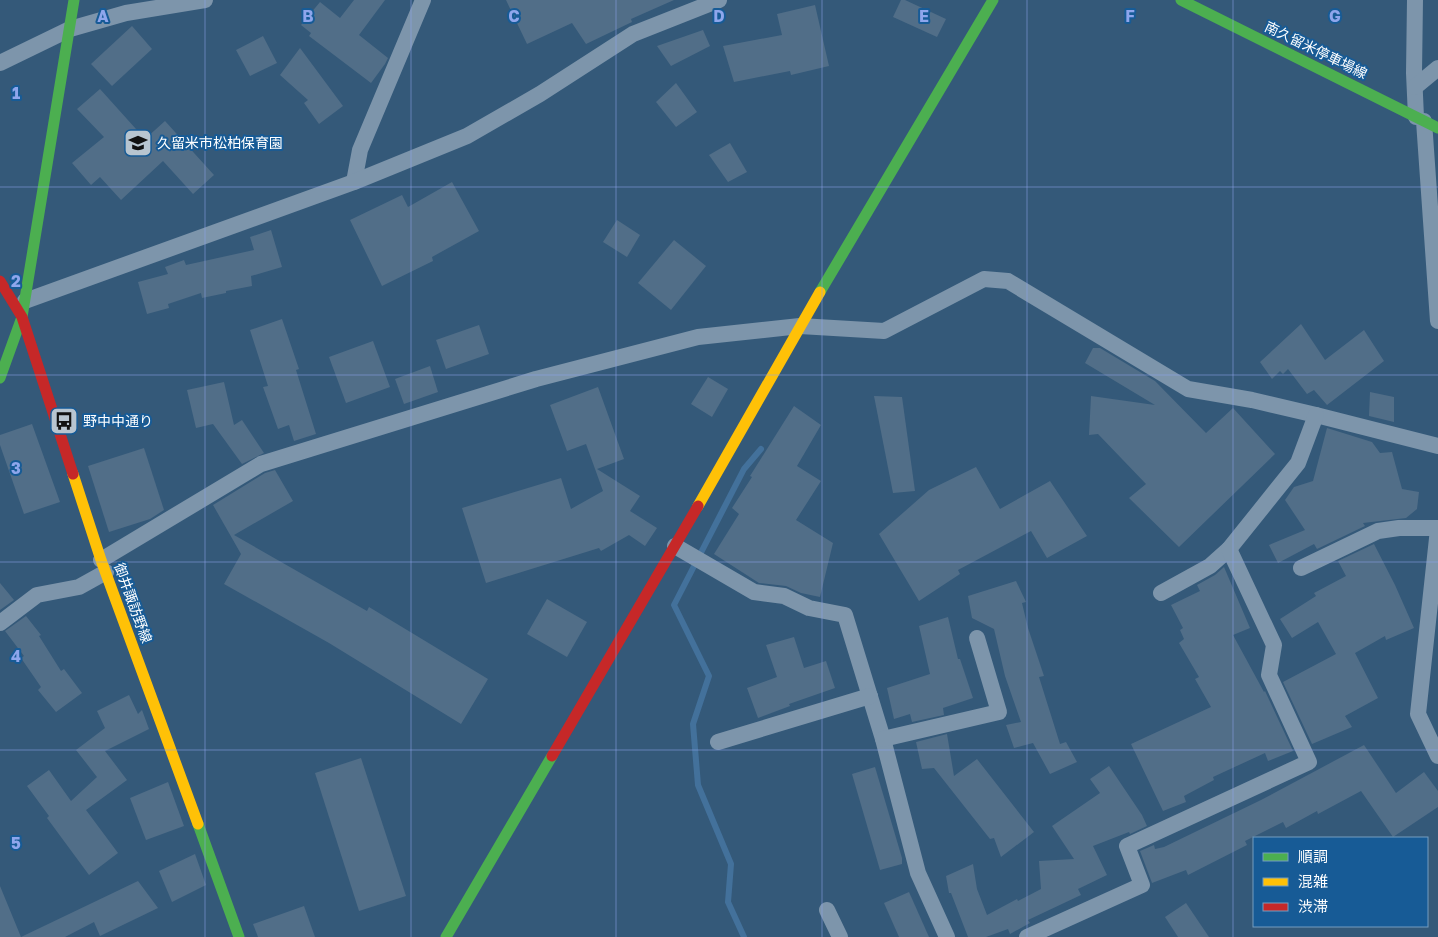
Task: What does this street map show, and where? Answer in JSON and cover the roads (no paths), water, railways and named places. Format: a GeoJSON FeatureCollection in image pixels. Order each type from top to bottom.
{"type":"FeatureCollection","features":[{"type":"Feature","properties":{"kind":"street"},"geometry":{"type":"LineString","coordinates":[[0,378],[5,350],[24,309],[74,0]]}},
{"type":"Feature","properties":{"kind":"street"},"geometry":{"type":"LineString","coordinates":[[0,63],[70,29],[126,13],[205,0]]}},
{"type":"Feature","properties":{"kind":"street"},"geometry":{"type":"LineString","coordinates":[[354,182],[360,150],[423,0]]}},
{"type":"Feature","properties":{"kind":"street"},"geometry":{"type":"LineString","coordinates":[[24,309],[354,182],[467,136],[540,94],[633,34],[719,0]]}},
{"type":"Feature","properties":{"kind":"street"},"geometry":{"type":"LineString","coordinates":[[446,937],[675,546],[800,326],[993,0]]}},
{"type":"Feature","properties":{"kind":"street","name":"南久留米停車場線"},"geometry":{"type":"LineString","coordinates":[[1181,0],[1426,122]]}},
{"type":"Feature","properties":{"kind":"street"},"geometry":{"type":"LineString","coordinates":[[1415,0],[1415,88],[1426,122],[1438,321]]}},
{"type":"Feature","properties":{"kind":"street"},"geometry":{"type":"LineString","coordinates":[[1415,88],[1438,68]]}},
{"type":"Feature","properties":{"kind":"street"},"geometry":{"type":"LineString","coordinates":[[0,624],[36,595],[79,587],[104,566],[260,464],[536,379],[698,337],[800,326],[884,331],[984,279],[1008,281],[1188,389],[1252,400],[1438,446]]}},
{"type":"Feature","properties":{"kind":"street","name":"御井諏訪野線"},"geometry":{"type":"LineString","coordinates":[[0,281],[24,309],[104,566],[239,937]]}},
{"type":"Feature","properties":{"kind":"street"},"geometry":{"type":"LineString","coordinates":[[1161,593],[1210,566],[1229,549],[1298,463],[1316,415]]}},
{"type":"Feature","properties":{"kind":"street"},"geometry":{"type":"LineString","coordinates":[[1301,568],[1378,531],[1399,528],[1438,528],[1418,714],[1438,756]]}},
{"type":"Feature","properties":{"kind":"street"},"geometry":{"type":"LineString","coordinates":[[675,546],[754,592],[784,596],[809,608],[845,614],[883,739],[918,873],[946,937]]}},
{"type":"Feature","properties":{"kind":"street"},"geometry":{"type":"LineString","coordinates":[[1027,937],[1142,885],[1127,846],[1309,762],[1269,675],[1274,646],[1229,549]]}},
{"type":"Feature","properties":{"kind":"street"},"geometry":{"type":"LineString","coordinates":[[883,739],[999,712],[977,638]]}},
{"type":"Feature","properties":{"kind":"street"},"geometry":{"type":"LineString","coordinates":[[718,742],[870,696]]}},
{"type":"Feature","properties":{"kind":"street"},"geometry":{"type":"LineString","coordinates":[[827,910],[840,937]]}},
{"type":"Feature","properties":{"kind":"waterway"},"geometry":{"type":"LineString","coordinates":[[744,937],[728,902],[731,864],[698,785],[693,724],[709,676],[674,605],[744,469],[761,449]]}},
{"type":"Feature","properties":{"kind":"place","name":"久留米市松柏保育園"},"geometry":{"type":"Point","coordinates":[138,143]}},
{"type":"Feature","properties":{"kind":"place","name":"野中中通り"},"geometry":{"type":"Point","coordinates":[64,421]}}]}
